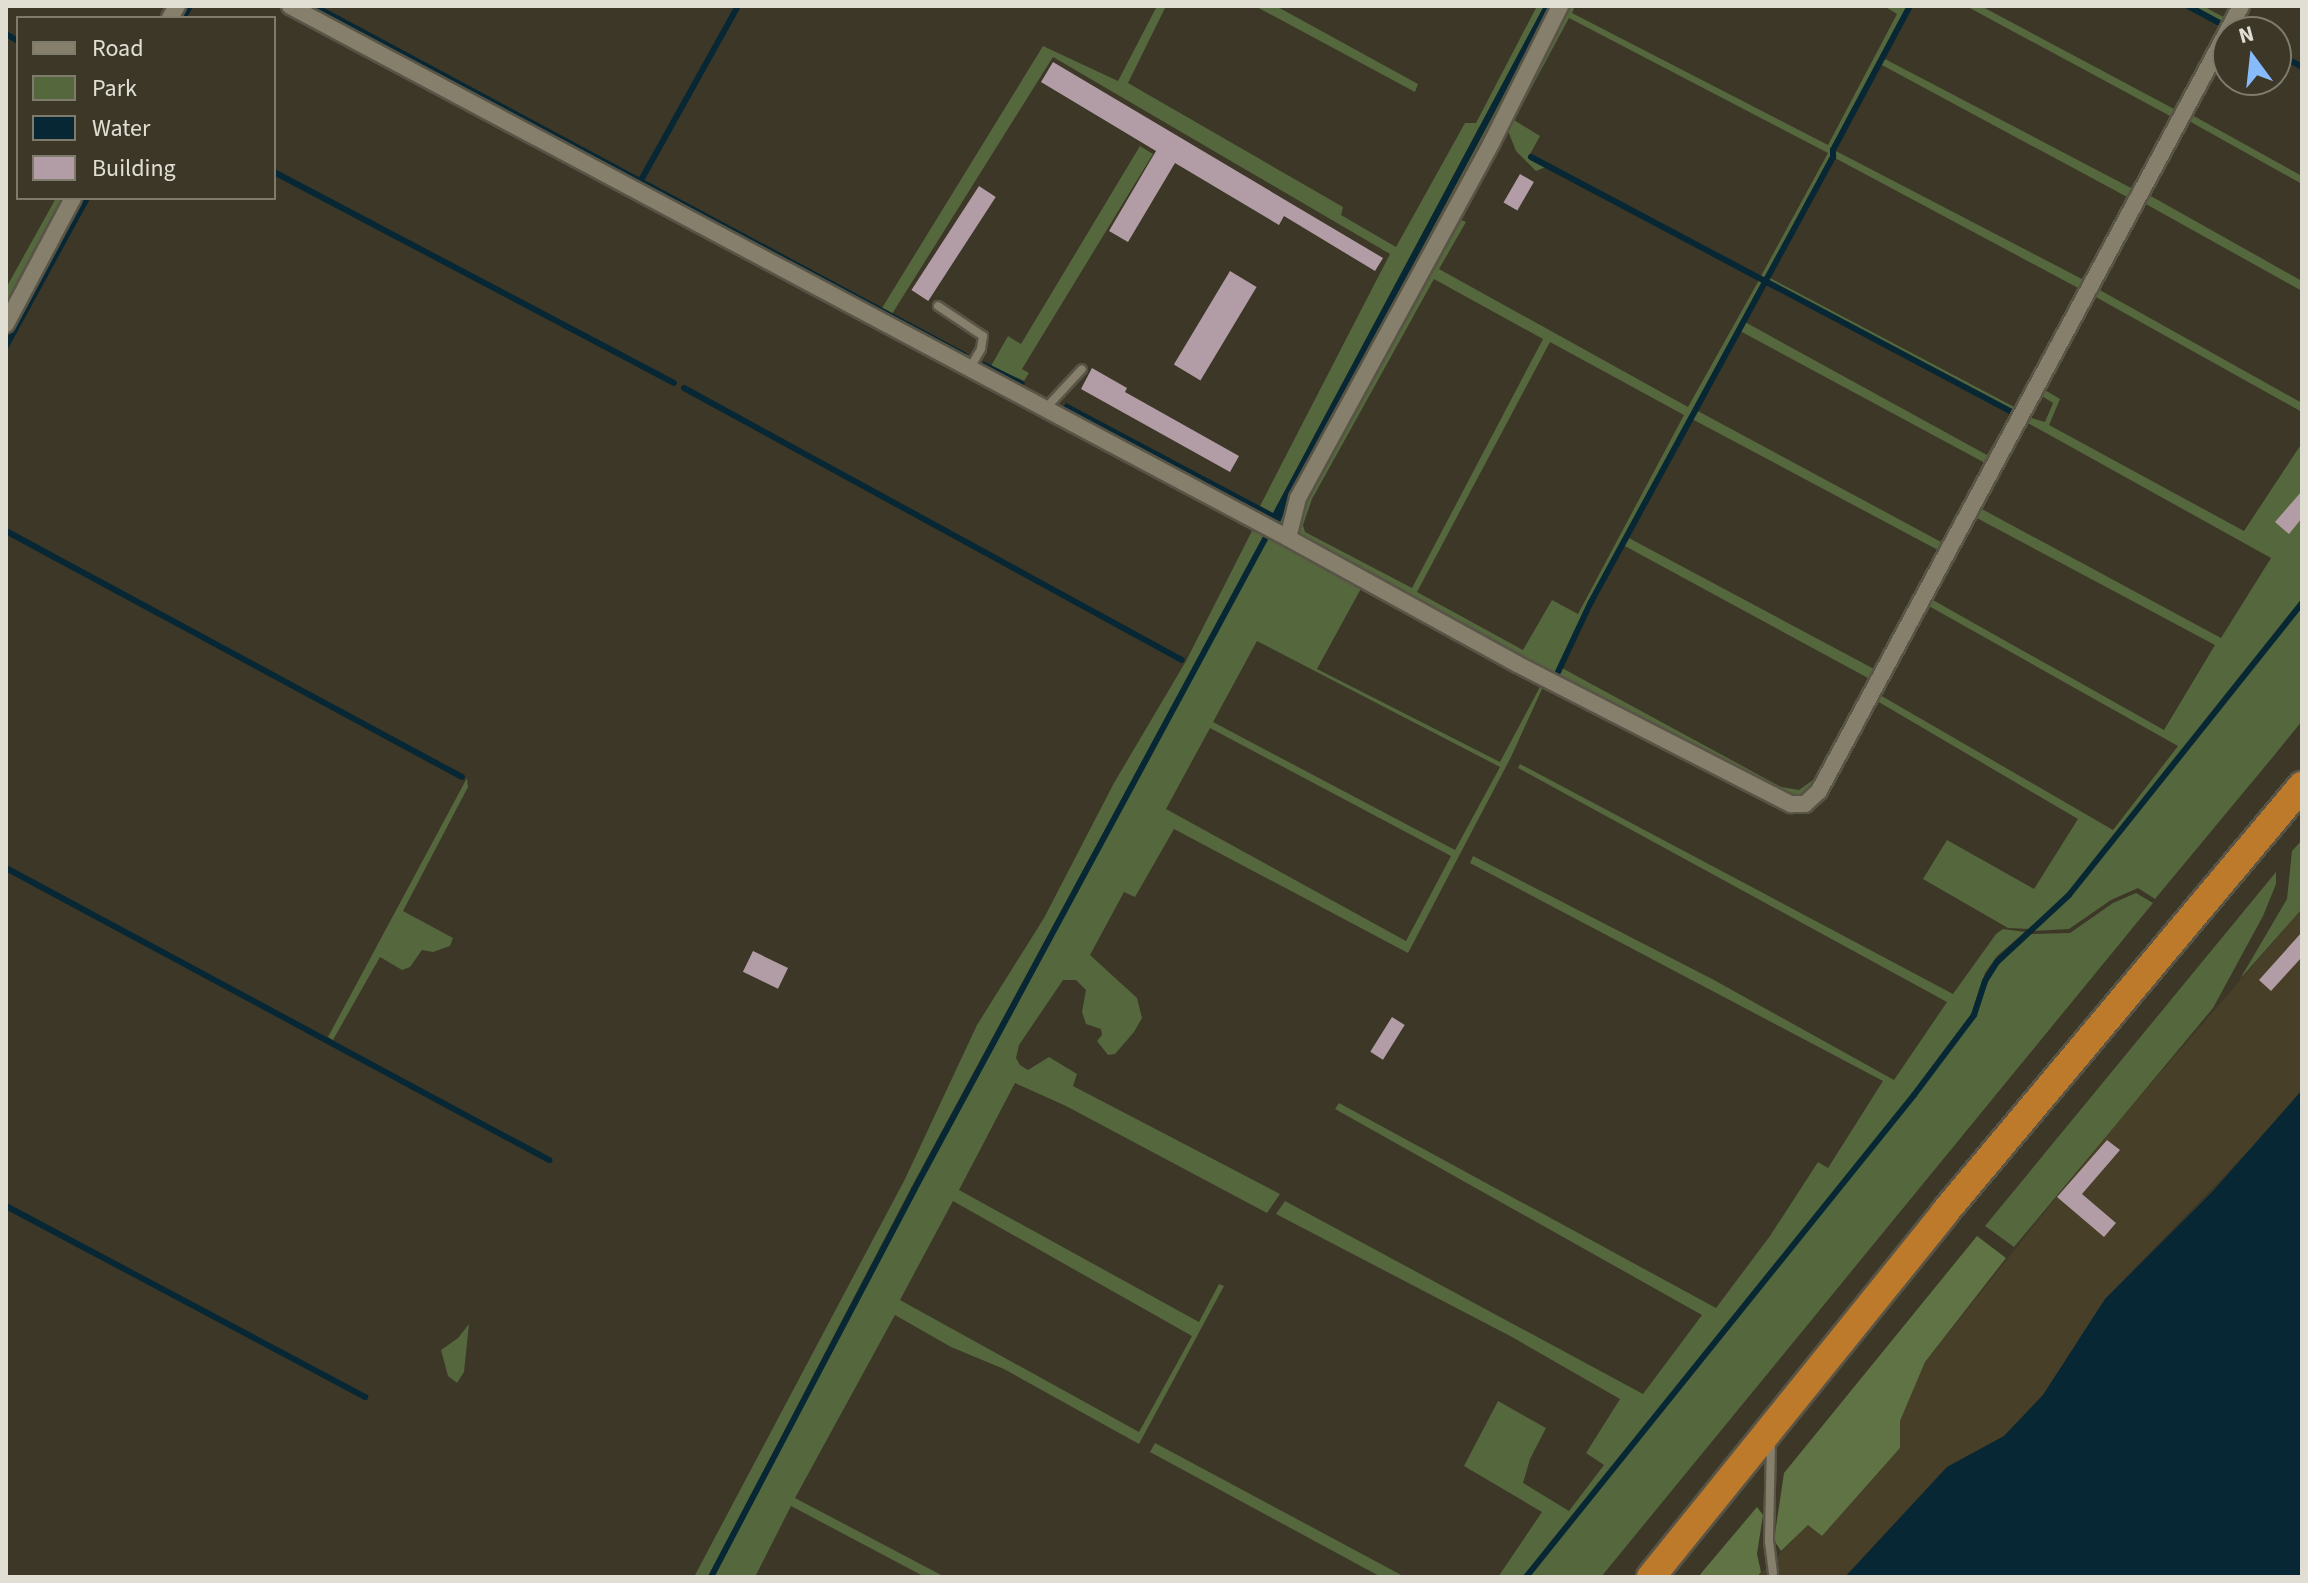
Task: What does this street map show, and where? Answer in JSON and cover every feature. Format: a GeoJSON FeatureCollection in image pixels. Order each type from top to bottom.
{"type":"FeatureCollection","features":[{"type":"Feature","properties":{"kind":"highway"},"geometry":{"type":"LineString","coordinates":[[1651,1577],[1945,1212],[2302,786]]}},
{"type":"Feature","properties":{"kind":"street"},"geometry":{"type":"LineString","coordinates":[[290,6],[1288,538],[1517,664],[1770,796],[1791,804],[1805,804],[1819,791],[2241,6]]}},
{"type":"Feature","properties":{"kind":"street"},"geometry":{"type":"LineString","coordinates":[[1288,538],[1298,498],[1492,142],[1560,6]]}},
{"type":"Feature","properties":{"kind":"street"},"geometry":{"type":"LineString","coordinates":[[6,324],[72,200]]}},
{"type":"Feature","properties":{"kind":"lane"},"geometry":{"type":"LineString","coordinates":[[938,306],[983,336],[981,349],[970,369]]}},
{"type":"Feature","properties":{"kind":"lane"},"geometry":{"type":"LineString","coordinates":[[1045,409],[1082,369]]}},
{"type":"Feature","properties":{"kind":"lane"},"geometry":{"type":"LineString","coordinates":[[1771,1430],[1769,1541],[1773,1573]]}},
{"type":"Feature","properties":{"kind":"shaded area"},"geometry":{"type":"Polygon","coordinates":[[[2302,909],[2302,1090],[2286,1112],[2105,1299],[2043,1395],[2004,1436],[1947,1467],[1845,1577],[1757,1577],[1808,1525],[1822,1536],[1900,1448],[1900,1421],[1925,1362],[2108,1133],[2302,909]]]}},
{"type":"Feature","properties":{"kind":"green space"},"geometry":{"type":"Polygon","coordinates":[[[1157,6],[1166,6],[1128,83],[1343,207],[1341,215],[1396,247],[1465,123],[1476,123],[1537,6],[1544,6],[1273,513],[1260,506],[1390,254],[1053,57],[892,314],[882,308],[1043,46],[1118,81],[1157,6]]]}},
{"type":"Feature","properties":{"kind":"green space"},"geometry":{"type":"Polygon","coordinates":[[[1255,6],[1276,6],[1418,84],[1415,92],[1255,6]]]}},
{"type":"Feature","properties":{"kind":"green space"},"geometry":{"type":"Polygon","coordinates":[[[1551,6],[1557,6],[1283,528],[1063,409],[1270,519],[1281,521],[1281,514],[1551,6]]]}},
{"type":"Feature","properties":{"kind":"green space"},"geometry":{"type":"Polygon","coordinates":[[[1565,6],[1575,6],[1572,13],[1828,145],[1897,14],[1884,6],[1908,6],[1766,279],[1761,276],[1828,153],[1569,18],[1514,120],[1540,136],[1529,156],[1546,167],[1536,171],[1516,151],[1506,126],[1565,6]]]}},
{"type":"Feature","properties":{"kind":"green space"},"geometry":{"type":"Polygon","coordinates":[[[1966,6],[1981,6],[2176,110],[2212,48],[2212,56],[2017,413],[1768,281],[1770,278],[2016,408],[2080,289],[1835,158],[1834,150],[2082,279],[2129,198],[1880,64],[1883,58],[2133,189],[2172,117],[1966,6]]]}},
{"type":"Feature","properties":{"kind":"green space"},"geometry":{"type":"Polygon","coordinates":[[[2191,6],[2203,6],[2221,16],[2212,18],[2191,6]]]}},
{"type":"Feature","properties":{"kind":"green space"},"geometry":{"type":"Polygon","coordinates":[[[2232,6],[2239,6],[2234,16],[2226,16],[2232,6]]]}},
{"type":"Feature","properties":{"kind":"green space"},"geometry":{"type":"Polygon","coordinates":[[[2212,71],[2212,81],[2192,115],[2302,176],[2302,184],[2189,121],[2149,195],[2302,281],[2302,291],[2144,203],[2098,289],[2302,403],[2302,412],[2094,296],[2045,390],[2060,399],[2049,425],[2244,531],[2302,443],[2302,600],[2068,894],[2030,929],[2008,928],[1923,879],[1947,840],[2034,889],[2078,819],[1877,701],[1835,783],[1826,788],[2024,416],[2045,422],[2053,403],[2037,393],[2212,71]],[[2026,422],[1980,508],[2221,638],[2271,558],[2026,422]],[[1975,517],[1931,599],[2164,730],[2215,645],[1975,517]],[[1927,605],[1880,695],[2113,830],[2178,746],[1927,605]]]}},
{"type":"Feature","properties":{"kind":"green space"},"geometry":{"type":"Polygon","coordinates":[[[1140,146],[1153,154],[1022,369],[1029,373],[1024,381],[991,366],[1008,336],[1021,344],[1140,146]]]}},
{"type":"Feature","properties":{"kind":"green space"},"geometry":{"type":"Polygon","coordinates":[[[55,200],[66,200],[6,311],[6,288],[55,200]]]}},
{"type":"Feature","properties":{"kind":"green space"},"geometry":{"type":"Polygon","coordinates":[[[1454,217],[1466,222],[1439,269],[1688,407],[1759,280],[1762,282],[1581,617],[1554,675],[1297,537],[1297,513],[1454,217]],[[1434,279],[1312,499],[1303,525],[1305,532],[1412,588],[1543,339],[1434,279]],[[1550,342],[1417,592],[1523,650],[1552,600],[1578,614],[1684,415],[1550,342]]]}},
{"type":"Feature","properties":{"kind":"green space"},"geometry":{"type":"Polygon","coordinates":[[[1745,322],[1987,455],[2011,413],[2016,416],[1820,780],[1797,797],[1790,797],[1558,678],[1562,668],[1781,787],[1799,790],[1813,780],[1868,678],[1623,545],[1627,537],[1874,669],[1938,550],[1692,419],[1696,410],[1943,543],[1985,463],[1740,331],[1745,322]]]}},
{"type":"Feature","properties":{"kind":"green space"},"geometry":{"type":"Polygon","coordinates":[[[1255,525],[1364,583],[1317,669],[1500,762],[1541,685],[1542,689],[1511,757],[1408,953],[1174,829],[1135,897],[1124,892],[1090,955],[1137,998],[1142,1018],[1134,1032],[1115,1054],[1108,1055],[1097,1041],[1102,1035],[1101,1029],[1086,1024],[1082,1012],[1086,990],[1076,980],[1063,980],[1019,1045],[1016,1058],[1028,1070],[1049,1057],[1077,1074],[1073,1086],[1280,1194],[1267,1213],[1066,1106],[1015,1083],[959,1190],[1199,1322],[1219,1284],[1224,1286],[1139,1444],[1004,1369],[951,1347],[895,1315],[795,1498],[945,1577],[925,1577],[791,1506],[755,1577],[713,1577],[915,1190],[1267,538],[1264,536],[911,1188],[708,1577],[694,1577],[905,1179],[977,1025],[1044,918],[1114,783],[1186,661],[1255,525]],[[1257,641],[1213,722],[1455,850],[1500,767],[1257,641]],[[1210,728],[1166,809],[1406,941],[1451,856],[1210,728]],[[953,1201],[900,1300],[1139,1432],[1192,1336],[953,1201]]]}},
{"type":"Feature","properties":{"kind":"green space"},"geometry":{"type":"Polygon","coordinates":[[[2302,605],[2302,721],[2272,758],[2155,899],[2138,888],[2111,900],[2069,929],[2033,931],[2087,875],[2302,605]]]}},
{"type":"Feature","properties":{"kind":"green space"},"geometry":{"type":"Polygon","coordinates":[[[1520,764],[1953,994],[1996,934],[2003,929],[2025,932],[1997,956],[1985,973],[1971,1015],[1912,1094],[1524,1577],[1498,1577],[1542,1512],[1464,1466],[1498,1401],[1546,1428],[1530,1459],[1523,1483],[1569,1511],[1604,1465],[1586,1453],[1620,1399],[1512,1337],[1276,1214],[1285,1201],[1643,1394],[1702,1315],[1335,1109],[1339,1103],[1716,1308],[1770,1236],[1818,1162],[1828,1168],[1883,1081],[1470,863],[1473,856],[1714,980],[1894,1080],[1947,1002],[1518,768],[1520,764]]]}},
{"type":"Feature","properties":{"kind":"green space"},"geometry":{"type":"Polygon","coordinates":[[[467,778],[468,787],[403,911],[453,938],[450,946],[433,952],[422,950],[410,967],[402,970],[380,957],[333,1040],[328,1037],[467,778]]]}},
{"type":"Feature","properties":{"kind":"green space"},"geometry":{"type":"Polygon","coordinates":[[[2302,840],[2302,909],[2240,979],[2287,899],[2292,851],[2302,840]]]}},
{"type":"Feature","properties":{"kind":"green space"},"geometry":{"type":"Polygon","coordinates":[[[2276,872],[2276,884],[2263,916],[2213,1008],[2014,1247],[1985,1226],[2276,872]]]}},
{"type":"Feature","properties":{"kind":"green space"},"geometry":{"type":"Polygon","coordinates":[[[2136,893],[2153,903],[1601,1577],[1529,1577],[1915,1096],[1975,1016],[1987,981],[1998,963],[2030,934],[2070,933],[2113,903],[2136,893]]]}},
{"type":"Feature","properties":{"kind":"green space"},"geometry":{"type":"Polygon","coordinates":[[[1977,1236],[2006,1258],[1925,1362],[1900,1421],[1900,1448],[1822,1536],[1808,1525],[1781,1551],[1774,1540],[1784,1473],[1977,1236]]]}},
{"type":"Feature","properties":{"kind":"green space"},"geometry":{"type":"Polygon","coordinates":[[[469,1324],[464,1372],[457,1383],[448,1376],[441,1350],[458,1338],[469,1324]]]}},
{"type":"Feature","properties":{"kind":"green space"},"geometry":{"type":"Polygon","coordinates":[[[1155,1443],[1405,1577],[1381,1577],[1150,1452],[1155,1443]]]}},
{"type":"Feature","properties":{"kind":"green space"},"geometry":{"type":"Polygon","coordinates":[[[1757,1507],[1763,1515],[1757,1554],[1761,1572],[1757,1577],[1698,1577],[1757,1507]]]}},
{"type":"Feature","properties":{"kind":"water"},"geometry":{"type":"Polygon","coordinates":[[[1544,6],[1551,6],[1313,453],[1280,522],[1063,407],[1066,403],[1273,513],[1544,6]]]}},
{"type":"Feature","properties":{"kind":"water"},"geometry":{"type":"Polygon","coordinates":[[[2302,1090],[2302,1577],[1845,1577],[1947,1467],[2004,1436],[2043,1395],[2105,1299],[2213,1191],[2302,1090]]]}},
{"type":"Feature","properties":{"kind":"building"},"geometry":{"type":"Polygon","coordinates":[[[1053,62],[1383,258],[1375,271],[1284,216],[1279,225],[1175,163],[1128,242],[1109,231],[1156,151],[1041,82],[1053,62]]]}},
{"type":"Feature","properties":{"kind":"building"},"geometry":{"type":"Polygon","coordinates":[[[1520,174],[1534,182],[1517,211],[1504,203],[1520,174]]]}},
{"type":"Feature","properties":{"kind":"building"},"geometry":{"type":"Polygon","coordinates":[[[979,186],[996,197],[928,301],[911,290],[979,186]]]}},
{"type":"Feature","properties":{"kind":"building"},"geometry":{"type":"Polygon","coordinates":[[[1230,271],[1257,287],[1200,380],[1174,364],[1230,271]]]}},
{"type":"Feature","properties":{"kind":"building"},"geometry":{"type":"Polygon","coordinates":[[[1092,368],[1127,388],[1125,392],[1239,456],[1230,472],[1081,389],[1092,368]]]}},
{"type":"Feature","properties":{"kind":"building"},"geometry":{"type":"Polygon","coordinates":[[[2302,491],[2302,518],[2289,534],[2275,522],[2302,491]]]}},
{"type":"Feature","properties":{"kind":"building"},"geometry":{"type":"Polygon","coordinates":[[[2302,932],[2302,957],[2271,991],[2259,980],[2302,932]]]}},
{"type":"Feature","properties":{"kind":"building"},"geometry":{"type":"Polygon","coordinates":[[[753,951],[788,968],[778,989],[743,972],[753,951]]]}},
{"type":"Feature","properties":{"kind":"building"},"geometry":{"type":"Polygon","coordinates":[[[1392,1017],[1405,1025],[1383,1060],[1370,1052],[1392,1017]]]}},
{"type":"Feature","properties":{"kind":"building"},"geometry":{"type":"Polygon","coordinates":[[[2107,1140],[2120,1150],[2082,1194],[2116,1223],[2104,1237],[2057,1197],[2107,1140]]]}},
{"type":"Feature","properties":{"kind":"waterway"},"geometry":{"type":"LineString","coordinates":[[184,16],[190,6]]}},
{"type":"Feature","properties":{"kind":"waterway"},"geometry":{"type":"LineString","coordinates":[[314,6],[964,355]]}},
{"type":"Feature","properties":{"kind":"waterway"},"geometry":{"type":"LineString","coordinates":[[640,182],[738,6]]}},
{"type":"Feature","properties":{"kind":"waterway"},"geometry":{"type":"LineString","coordinates":[[1558,672],[1591,602],[1833,157],[1833,150],[1910,6]]}},
{"type":"Feature","properties":{"kind":"waterway"},"geometry":{"type":"LineString","coordinates":[[2188,6],[2212,19]]}},
{"type":"Feature","properties":{"kind":"waterway"},"geometry":{"type":"LineString","coordinates":[[6,34],[16,40]]}},
{"type":"Feature","properties":{"kind":"waterway"},"geometry":{"type":"LineString","coordinates":[[2292,62],[2302,67]]}},
{"type":"Feature","properties":{"kind":"waterway"},"geometry":{"type":"LineString","coordinates":[[1531,157],[2012,412]]}},
{"type":"Feature","properties":{"kind":"waterway"},"geometry":{"type":"LineString","coordinates":[[276,173],[674,383]]}},
{"type":"Feature","properties":{"kind":"waterway"},"geometry":{"type":"LineString","coordinates":[[6,346],[86,200]]}},
{"type":"Feature","properties":{"kind":"waterway"},"geometry":{"type":"LineString","coordinates":[[984,365],[1022,384]]}},
{"type":"Feature","properties":{"kind":"waterway"},"geometry":{"type":"LineString","coordinates":[[684,388],[1182,660]]}},
{"type":"Feature","properties":{"kind":"waterway"},"geometry":{"type":"LineString","coordinates":[[6,531],[462,777]]}},
{"type":"Feature","properties":{"kind":"waterway"},"geometry":{"type":"LineString","coordinates":[[711,1577],[914,1190],[1266,537]]}},
{"type":"Feature","properties":{"kind":"waterway"},"geometry":{"type":"LineString","coordinates":[[1526,1577],[1914,1095],[1974,1015],[1985,981],[1997,962],[2069,895],[2302,603]]}},
{"type":"Feature","properties":{"kind":"waterway"},"geometry":{"type":"LineString","coordinates":[[6,868],[549,1160]]}},
{"type":"Feature","properties":{"kind":"waterway"},"geometry":{"type":"LineString","coordinates":[[6,1206],[365,1397]]}}]}
